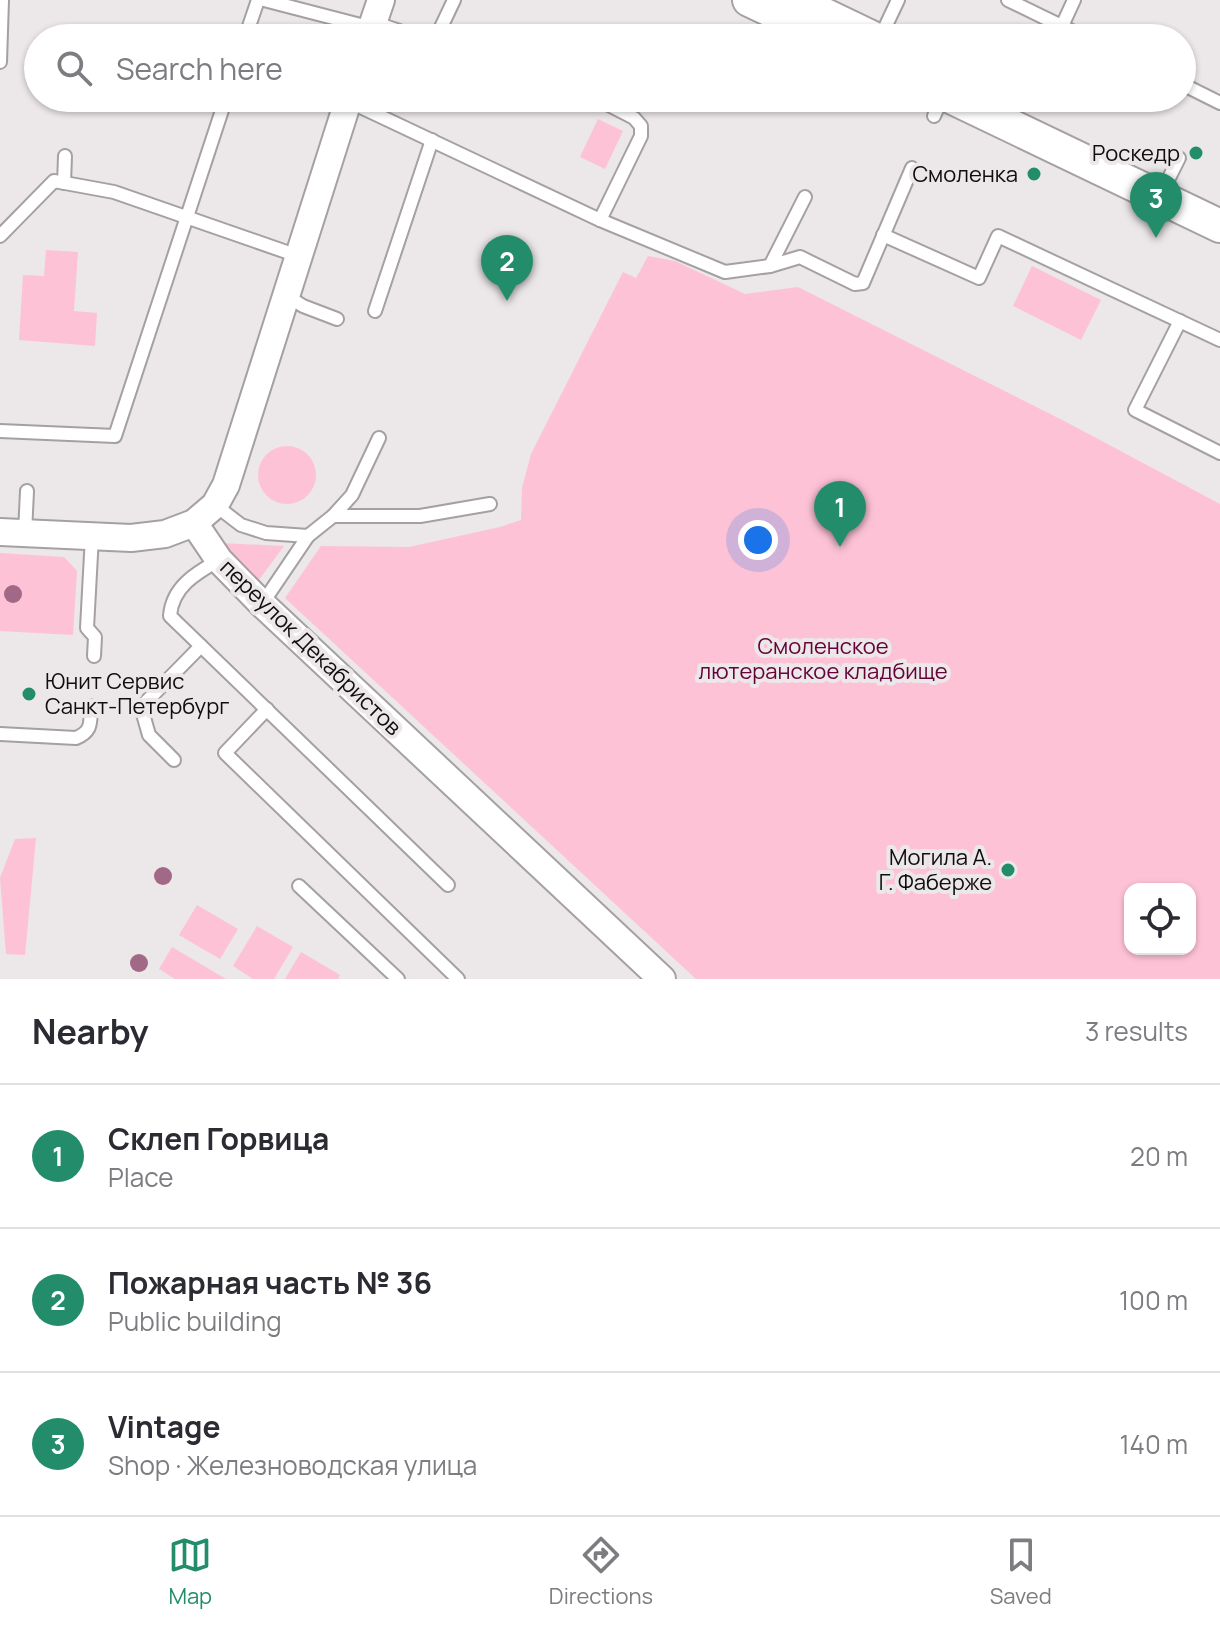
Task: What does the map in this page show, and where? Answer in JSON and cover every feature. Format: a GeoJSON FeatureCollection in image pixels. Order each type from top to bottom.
{"type":"FeatureCollection","features":[{"type":"Feature","properties":{"kind":"street"},"geometry":{"type":"LineString","coordinates":[[749,0],[799,24]]}},
{"type":"Feature","properties":{"kind":"street"},"geometry":{"type":"LineString","coordinates":[[794,0],[844,24]]}},
{"type":"Feature","properties":{"kind":"street"},"geometry":{"type":"LineString","coordinates":[[12,532],[131,538],[165,534],[194,523],[215,505],[226,485],[345,112]]}},
{"type":"Feature","properties":{"kind":"street"},"geometry":{"type":"LineString","coordinates":[[960,112],[1169,178],[1220,226]]}},
{"type":"Feature","properties":{"kind":"street"},"geometry":{"type":"LineString","coordinates":[[1029,112],[1220,203]]}},
{"type":"Feature","properties":{"kind":"street","name":"переулок Декабристов"},"geometry":{"type":"LineString","coordinates":[[194,523],[219,560],[262,604],[651,973]]}},
{"type":"Feature","properties":{"kind":"lane"},"geometry":{"type":"LineString","coordinates":[[0,62],[2,0]]}},
{"type":"Feature","properties":{"kind":"lane"},"geometry":{"type":"LineString","coordinates":[[250,24],[258,0]]}},
{"type":"Feature","properties":{"kind":"lane"},"geometry":{"type":"LineString","coordinates":[[264,0],[374,22]]}},
{"type":"Feature","properties":{"kind":"lane"},"geometry":{"type":"LineString","coordinates":[[443,24],[454,0]]}},
{"type":"Feature","properties":{"kind":"lane"},"geometry":{"type":"LineString","coordinates":[[887,24],[898,0]]}},
{"type":"Feature","properties":{"kind":"lane"},"geometry":{"type":"LineString","coordinates":[[1008,0],[1058,24]]}},
{"type":"Feature","properties":{"kind":"lane"},"geometry":{"type":"LineString","coordinates":[[1063,24],[1074,0]]}},
{"type":"Feature","properties":{"kind":"lane"},"geometry":{"type":"LineString","coordinates":[[0,431],[115,436],[221,112]]}},
{"type":"Feature","properties":{"kind":"lane"},"geometry":{"type":"LineString","coordinates":[[375,112],[600,220],[725,272],[770,266],[800,257],[855,284],[863,283],[912,168]]}},
{"type":"Feature","properties":{"kind":"lane"},"geometry":{"type":"LineString","coordinates":[[600,220],[641,136],[641,126],[622,112]]}},
{"type":"Feature","properties":{"kind":"lane"},"geometry":{"type":"LineString","coordinates":[[375,311],[432,140]]}},
{"type":"Feature","properties":{"kind":"lane"},"geometry":{"type":"LineString","coordinates":[[64,183],[65,156]]}},
{"type":"Feature","properties":{"kind":"lane"},"geometry":{"type":"LineString","coordinates":[[0,236],[54,181],[102,189],[298,256]]}},
{"type":"Feature","properties":{"kind":"lane"},"geometry":{"type":"LineString","coordinates":[[770,266],[805,197]]}},
{"type":"Feature","properties":{"kind":"lane"},"geometry":{"type":"LineString","coordinates":[[883,235],[979,278],[998,236],[1220,340]]}},
{"type":"Feature","properties":{"kind":"lane"},"geometry":{"type":"LineString","coordinates":[[287,296],[337,319]]}},
{"type":"Feature","properties":{"kind":"lane"},"geometry":{"type":"LineString","coordinates":[[1180,321],[1135,410],[1218,451]]}},
{"type":"Feature","properties":{"kind":"lane"},"geometry":{"type":"LineString","coordinates":[[29,446],[30,432]]}},
{"type":"Feature","properties":{"kind":"lane"},"geometry":{"type":"LineString","coordinates":[[262,604],[308,536],[333,516],[352,495],[379,438]]}},
{"type":"Feature","properties":{"kind":"lane"},"geometry":{"type":"LineString","coordinates":[[12,532],[27,491]]}},
{"type":"Feature","properties":{"kind":"lane"},"geometry":{"type":"LineString","coordinates":[[333,516],[420,516],[490,504]]}},
{"type":"Feature","properties":{"kind":"lane"},"geometry":{"type":"LineString","coordinates":[[215,505],[241,525],[266,533],[308,536]]}},
{"type":"Feature","properties":{"kind":"lane"},"geometry":{"type":"LineString","coordinates":[[92,536],[87,628],[95,637],[94,656]]}},
{"type":"Feature","properties":{"kind":"lane"},"geometry":{"type":"LineString","coordinates":[[219,560],[188,578],[171,605],[170,616],[448,885]]}},
{"type":"Feature","properties":{"kind":"lane"},"geometry":{"type":"LineString","coordinates":[[174,760],[149,735],[141,707],[201,646]]}},
{"type":"Feature","properties":{"kind":"lane"},"geometry":{"type":"LineString","coordinates":[[0,734],[76,738],[86,734],[90,726],[91,706]]}},
{"type":"Feature","properties":{"kind":"lane"},"geometry":{"type":"LineString","coordinates":[[267,709],[225,753],[458,979]]}},
{"type":"Feature","properties":{"kind":"lane"},"geometry":{"type":"LineString","coordinates":[[299,886],[398,979]]}},
{"type":"Feature","properties":{"kind":"green space"},"geometry":{"type":"Polygon","coordinates":[[[598,119],[623,131],[605,169],[580,157],[598,119]]]}},
{"type":"Feature","properties":{"kind":"green space"},"geometry":{"type":"Polygon","coordinates":[[[46,250],[78,252],[74,311],[97,313],[95,346],[19,340],[23,275],[44,276],[46,250]]]}},
{"type":"Feature","properties":{"kind":"green space","name":"Смоленское лютеранское кладбище"},"geometry":{"type":"Polygon","coordinates":[[[648,256],[675,261],[745,294],[798,287],[1068,423],[1220,504],[1220,979],[696,979],[285,598],[321,546],[409,547],[521,520],[522,488],[531,454],[623,272],[636,278],[648,256]]]}},
{"type":"Feature","properties":{"kind":"green space"},"geometry":{"type":"Polygon","coordinates":[[[1032,266],[1101,300],[1081,340],[1013,306],[1032,266]]]}},
{"type":"Feature","properties":{"kind":"green space"},"geometry":{"type":"Polygon","coordinates":[[[287,446],[308,454],[316,475],[308,496],[287,504],[266,496],[258,475],[266,454],[287,446]]]}},
{"type":"Feature","properties":{"kind":"green space"},"geometry":{"type":"Polygon","coordinates":[[[221,543],[284,546],[259,580],[221,543]]]}},
{"type":"Feature","properties":{"kind":"green space"},"geometry":{"type":"Polygon","coordinates":[[[0,553],[64,557],[77,571],[73,635],[0,631],[0,553]]]}},
{"type":"Feature","properties":{"kind":"green space"},"geometry":{"type":"Polygon","coordinates":[[[36,838],[25,955],[6,954],[0,878],[15,839],[36,838]]]}},
{"type":"Feature","properties":{"kind":"green space"},"geometry":{"type":"Polygon","coordinates":[[[197,905],[238,929],[220,959],[179,935],[197,905]]]}},
{"type":"Feature","properties":{"kind":"green space"},"geometry":{"type":"Polygon","coordinates":[[[257,926],[293,947],[274,979],[253,979],[233,966],[257,926]]]}},
{"type":"Feature","properties":{"kind":"green space"},"geometry":{"type":"Polygon","coordinates":[[[172,947],[226,979],[175,979],[159,969],[172,947]]]}},
{"type":"Feature","properties":{"kind":"green space"},"geometry":{"type":"Polygon","coordinates":[[[301,952],[340,975],[338,979],[285,979],[301,952]]]}},
{"type":"Feature","properties":{"kind":"place","name":"Роскедр"},"geometry":{"type":"Point","coordinates":[1196,153]}},
{"type":"Feature","properties":{"kind":"place","name":"Смоленка"},"geometry":{"type":"Point","coordinates":[1034,174]}},
{"type":"Feature","properties":{"kind":"place","name":"Vintage"},"geometry":{"type":"Point","coordinates":[1156,238]}},
{"type":"Feature","properties":{"kind":"place","name":"Пожарная часть № 36"},"geometry":{"type":"Point","coordinates":[507,301]}},
{"type":"Feature","properties":{"kind":"place","name":"Склеп Горвица"},"geometry":{"type":"Point","coordinates":[840,547]}},
{"type":"Feature","properties":{"kind":"place","name":"Юнит Сервис Санкт-Петербург"},"geometry":{"type":"Point","coordinates":[29,694]}},
{"type":"Feature","properties":{"kind":"place","name":"Могила А. Г. Фаберже"},"geometry":{"type":"Point","coordinates":[1008,870]}}]}
